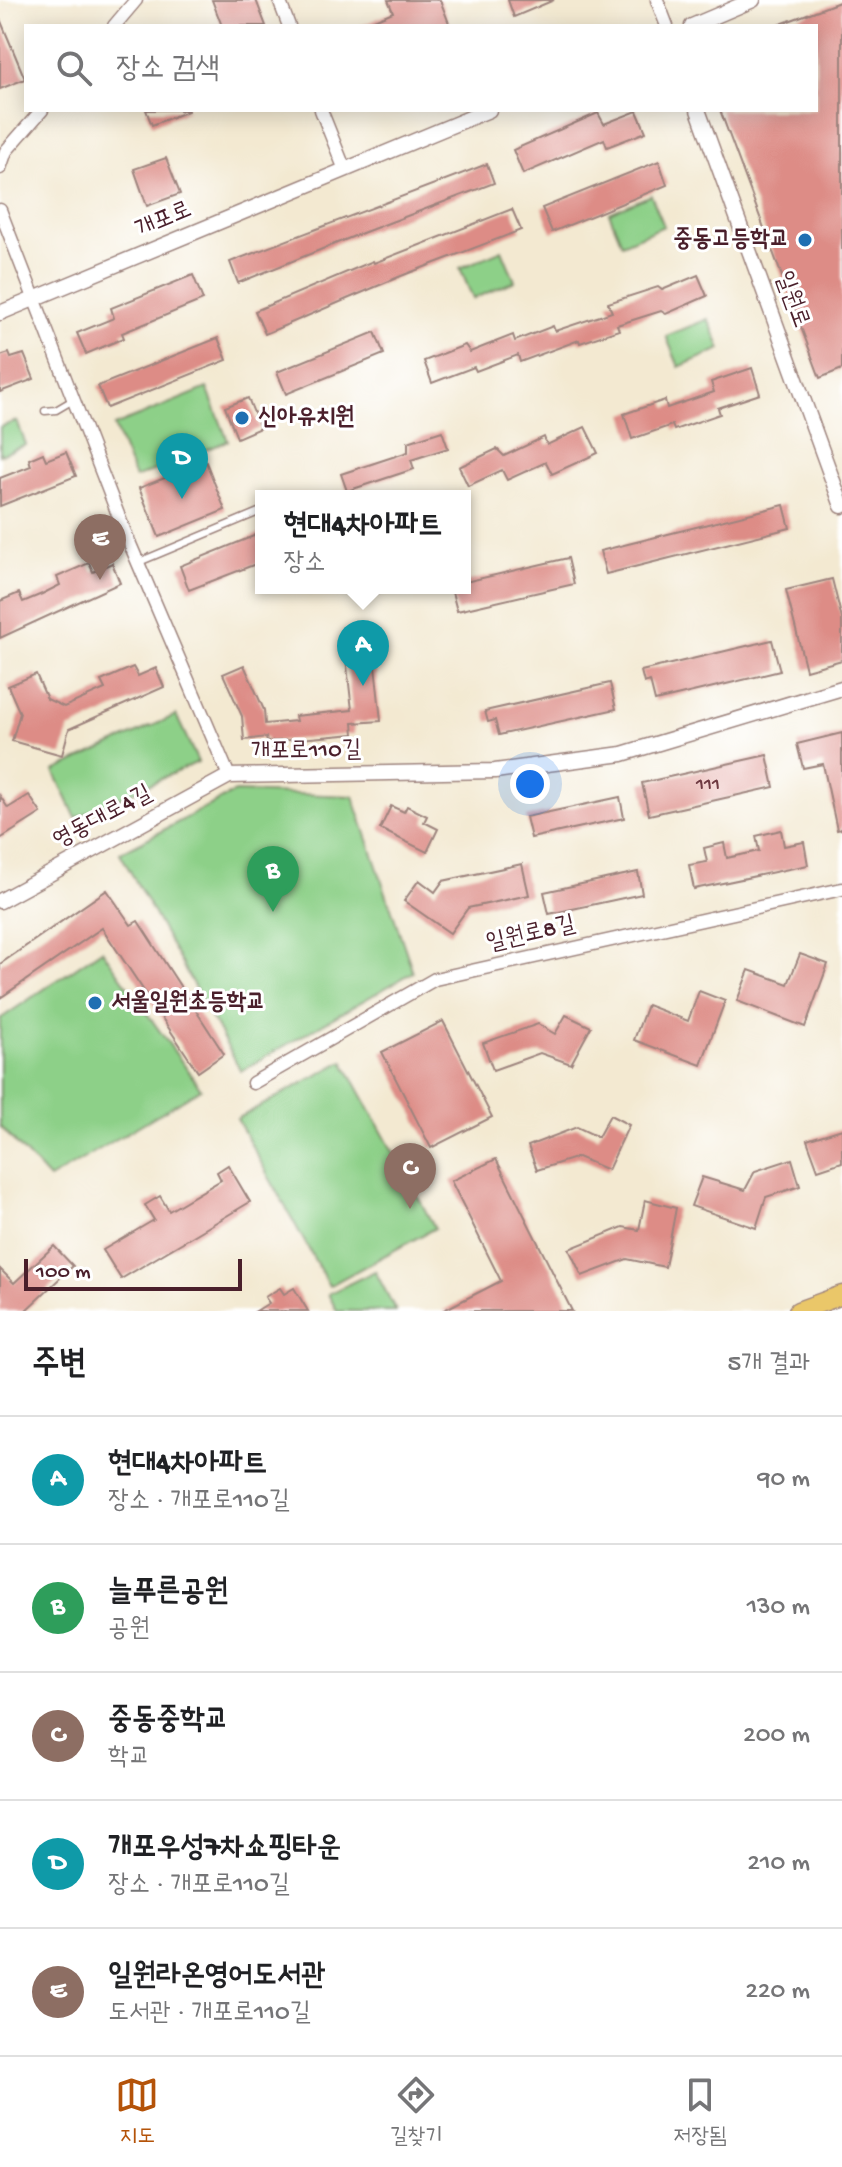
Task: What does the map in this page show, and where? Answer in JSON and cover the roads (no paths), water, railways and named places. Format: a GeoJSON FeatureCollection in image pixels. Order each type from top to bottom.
{"type":"FeatureCollection","features":[{"type":"Feature","properties":{"kind":"main road"},"geometry":{"type":"LineString","coordinates":[[798,1311],[842,1295]]}},
{"type":"Feature","properties":{"kind":"street"},"geometry":{"type":"LineString","coordinates":[[116,24],[136,0]]}},
{"type":"Feature","properties":{"kind":"street"},"geometry":{"type":"LineString","coordinates":[[279,0],[288,24]]}},
{"type":"Feature","properties":{"kind":"street"},"geometry":{"type":"LineString","coordinates":[[657,0],[666,24]]}},
{"type":"Feature","properties":{"kind":"street"},"geometry":{"type":"LineString","coordinates":[[697,24],[753,0]]}},
{"type":"Feature","properties":{"kind":"street"},"geometry":{"type":"LineString","coordinates":[[0,168],[6,151],[40,112]]}},
{"type":"Feature","properties":{"kind":"street"},"geometry":{"type":"LineString","coordinates":[[322,112],[345,170]]}},
{"type":"Feature","properties":{"kind":"street","name":"개포로"},"geometry":{"type":"LineString","coordinates":[[0,313],[484,112]]}},
{"type":"Feature","properties":{"kind":"street","name":"일원로"},"geometry":{"type":"LineString","coordinates":[[699,112],[842,506]]}},
{"type":"Feature","properties":{"kind":"street","name":"개포로110길"},"geometry":{"type":"LineString","coordinates":[[0,210],[124,530],[229,776],[495,771],[622,754],[842,688]]}},
{"type":"Feature","properties":{"kind":"street","name":"영동대로4길"},"geometry":{"type":"LineString","coordinates":[[0,901],[229,776]]}},
{"type":"Feature","properties":{"kind":"street","name":"일원로8길"},"geometry":{"type":"LineString","coordinates":[[253,1083],[435,979],[842,889]]}},
{"type":"Feature","properties":{"kind":"lane"},"geometry":{"type":"LineString","coordinates":[[45,411],[56,410],[73,400]]}},
{"type":"Feature","properties":{"kind":"lane"},"geometry":{"type":"LineString","coordinates":[[137,562],[255,513]]}},
{"type":"Feature","properties":{"kind":"lane"},"geometry":{"type":"LineString","coordinates":[[91,544],[124,530]]}},
{"type":"Feature","properties":{"kind":"place","name":"중동고등학교"},"geometry":{"type":"Point","coordinates":[805,240]}},
{"type":"Feature","properties":{"kind":"place","name":"신아유치원"},"geometry":{"type":"Point","coordinates":[242,418]}},
{"type":"Feature","properties":{"kind":"place","name":"개포우성7차쇼핑타운"},"geometry":{"type":"Point","coordinates":[182,499]}},
{"type":"Feature","properties":{"kind":"place","name":"일원라온영어도서관"},"geometry":{"type":"Point","coordinates":[100,580]}},
{"type":"Feature","properties":{"kind":"place","name":"현대4차아파트"},"geometry":{"type":"Point","coordinates":[363,686]}},
{"type":"Feature","properties":{"kind":"place","name":"늘푸른공원"},"geometry":{"type":"Point","coordinates":[273,912]}},
{"type":"Feature","properties":{"kind":"place","name":"서울일원초등학교"},"geometry":{"type":"Point","coordinates":[95,1003]}},
{"type":"Feature","properties":{"kind":"place","name":"중동중학교"},"geometry":{"type":"Point","coordinates":[410,1209]}}]}
